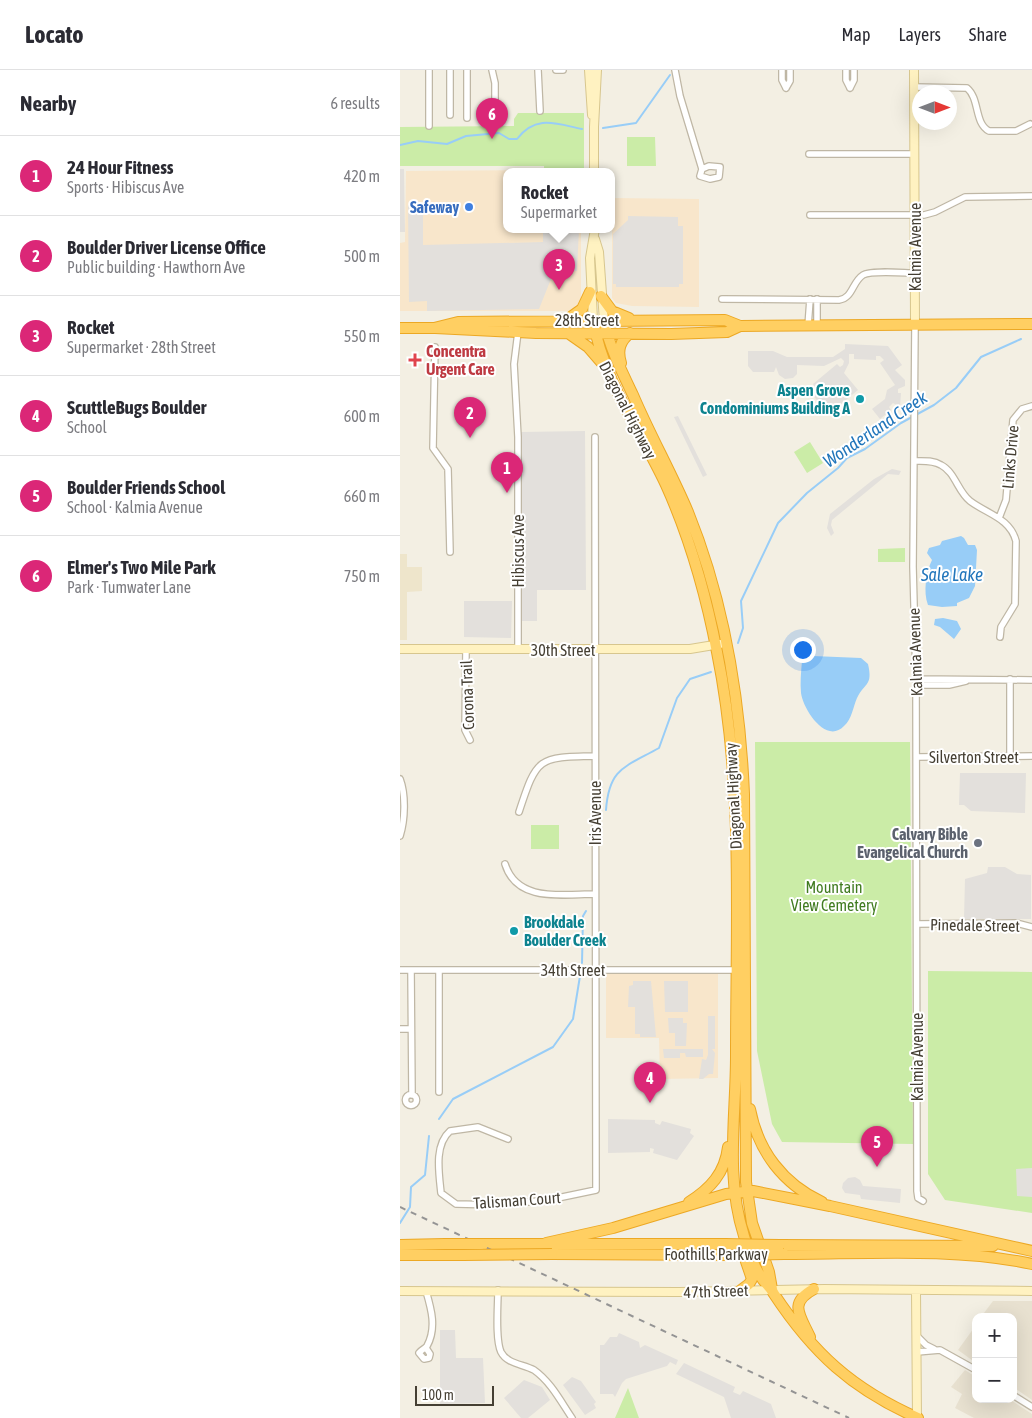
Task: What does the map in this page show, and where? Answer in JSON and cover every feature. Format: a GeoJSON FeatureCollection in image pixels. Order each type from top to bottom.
{"type":"FeatureCollection","features":[{"type":"Feature","properties":{"kind":"highway"},"geometry":{"type":"LineString","coordinates":[[565,320],[582,309],[590,292]]}},
{"type":"Feature","properties":{"kind":"highway"},"geometry":{"type":"LineString","coordinates":[[601,296],[614,313],[640,321]]}},
{"type":"Feature","properties":{"kind":"highway","name":"28th Street"},"geometry":{"type":"LineString","coordinates":[[434,328],[458,322],[565,320],[726,320],[740,326],[1032,324]]}},
{"type":"Feature","properties":{"kind":"highway","name":"Diagonal Highway"},"geometry":{"type":"LineString","coordinates":[[593,320],[606,368],[645,441],[682,525],[721,644],[738,716],[741,970],[746,1087],[747,1191],[752,1223],[769,1272],[772,1290]]}},
{"type":"Feature","properties":{"kind":"highway","name":"Diagonal Highway"},"geometry":{"type":"LineString","coordinates":[[604,321],[614,357],[675,483],[697,536],[716,597],[721,644]]}},
{"type":"Feature","properties":{"kind":"highway","name":"28th Street"},"geometry":{"type":"LineString","coordinates":[[400,328],[630,333],[726,332],[740,326]]}},
{"type":"Feature","properties":{"kind":"highway"},"geometry":{"type":"LineString","coordinates":[[568,333],[588,347],[606,368]]}},
{"type":"Feature","properties":{"kind":"highway"},"geometry":{"type":"LineString","coordinates":[[630,333],[623,339],[619,351],[632,395]]}},
{"type":"Feature","properties":{"kind":"highway","name":"Diagonal Highway"},"geometry":{"type":"LineString","coordinates":[[741,970],[733,1128],[734,1192],[744,1236],[760,1276],[772,1290],[793,1323],[812,1346],[834,1367],[863,1389],[917,1418]]}},
{"type":"Feature","properties":{"kind":"highway"},"geometry":{"type":"LineString","coordinates":[[674,1209],[705,1191],[722,1170],[728,1151],[732,1085],[736,1070]]}},
{"type":"Feature","properties":{"kind":"highway"},"geometry":{"type":"LineString","coordinates":[[746,1087],[755,1132],[772,1163],[798,1188],[830,1206]]}},
{"type":"Feature","properties":{"kind":"highway"},"geometry":{"type":"LineString","coordinates":[[546,1243],[592,1234],[734,1192],[747,1191],[830,1206],[1028,1250]]}},
{"type":"Feature","properties":{"kind":"highway"},"geometry":{"type":"LineString","coordinates":[[736,1204],[735,1225],[752,1279],[750,1284],[741,1290]]}},
{"type":"Feature","properties":{"kind":"highway","name":"Foothills Parkway"},"geometry":{"type":"LineString","coordinates":[[400,1244],[725,1244],[782,1250],[960,1255],[990,1257],[1032,1264]]}},
{"type":"Feature","properties":{"kind":"highway","name":"Foothills Parkway"},"geometry":{"type":"LineString","coordinates":[[400,1255],[729,1255],[782,1250],[980,1245],[1028,1250]]}},
{"type":"Feature","properties":{"kind":"highway"},"geometry":{"type":"LineString","coordinates":[[812,1346],[798,1312],[797,1303],[802,1295],[814,1289]]}},
{"type":"Feature","properties":{"kind":"street"},"geometry":{"type":"LineString","coordinates":[[429,70],[429,126]]}},
{"type":"Feature","properties":{"kind":"street"},"geometry":{"type":"LineString","coordinates":[[450,70],[450,115]]}},
{"type":"Feature","properties":{"kind":"street"},"geometry":{"type":"LineString","coordinates":[[467,70],[468,118]]}},
{"type":"Feature","properties":{"kind":"street"},"geometry":{"type":"LineString","coordinates":[[492,70],[495,83],[495,117]]}},
{"type":"Feature","properties":{"kind":"street"},"geometry":{"type":"LineString","coordinates":[[538,70],[540,111]]}},
{"type":"Feature","properties":{"kind":"street"},"geometry":{"type":"LineString","coordinates":[[556,70],[563,70]]}},
{"type":"Feature","properties":{"kind":"street"},"geometry":{"type":"LineString","coordinates":[[588,70],[594,127]]}},
{"type":"Feature","properties":{"kind":"street"},"geometry":{"type":"LineString","coordinates":[[594,168],[597,70]]}},
{"type":"Feature","properties":{"kind":"street"},"geometry":{"type":"LineString","coordinates":[[675,70],[680,96],[702,169]]}},
{"type":"Feature","properties":{"kind":"street"},"geometry":{"type":"LineString","coordinates":[[782,70],[782,80],[786,88],[790,81],[790,70]]}},
{"type":"Feature","properties":{"kind":"street"},"geometry":{"type":"LineString","coordinates":[[846,70],[846,80],[850,88],[854,80],[854,70]]}},
{"type":"Feature","properties":{"kind":"street","name":"Kalmia Avenue"},"geometry":{"type":"LineString","coordinates":[[914,70],[914,85]]}},
{"type":"Feature","properties":{"kind":"street"},"geometry":{"type":"LineString","coordinates":[[957,88],[967,88],[972,94],[982,126],[988,132],[1016,131],[1030,124]]}},
{"type":"Feature","properties":{"kind":"street","name":"Kalmia Avenue"},"geometry":{"type":"LineString","coordinates":[[914,130],[915,424],[913,566],[916,682],[917,1191],[918,1198],[924,1201]]}},
{"type":"Feature","properties":{"kind":"street"},"geometry":{"type":"LineString","coordinates":[[809,154],[914,154]]}},
{"type":"Feature","properties":{"kind":"street"},"geometry":{"type":"LineString","coordinates":[[810,215],[915,215],[935,212],[965,197],[1032,196]]}},
{"type":"Feature","properties":{"kind":"street"},"geometry":{"type":"LineString","coordinates":[[594,233],[598,252],[604,321]]}},
{"type":"Feature","properties":{"kind":"street"},"geometry":{"type":"LineString","coordinates":[[593,320],[590,292],[590,258],[595,239]]}},
{"type":"Feature","properties":{"kind":"street"},"geometry":{"type":"LineString","coordinates":[[722,300],[844,299],[860,277],[867,273],[915,273]]}},
{"type":"Feature","properties":{"kind":"street"},"geometry":{"type":"LineString","coordinates":[[813,326],[814,299]]}},
{"type":"Feature","properties":{"kind":"street"},"geometry":{"type":"LineString","coordinates":[[813,326],[814,299]]}},
{"type":"Feature","properties":{"kind":"street","name":"Hibiscus Ave"},"geometry":{"type":"LineString","coordinates":[[518,332],[514,364],[518,437],[518,650]]}},
{"type":"Feature","properties":{"kind":"street"},"geometry":{"type":"LineString","coordinates":[[435,347],[433,448],[448,468],[450,552]]}},
{"type":"Feature","properties":{"kind":"street","name":"Links Drive"},"geometry":{"type":"LineString","coordinates":[[999,518],[1006,500],[1012,422],[1022,409],[1032,406]]}},
{"type":"Feature","properties":{"kind":"street","name":"Iris Avenue"},"geometry":{"type":"LineString","coordinates":[[595,437],[596,1190]]}},
{"type":"Feature","properties":{"kind":"street"},"geometry":{"type":"LineString","coordinates":[[914,461],[932,461],[941,464],[946,468],[968,499],[1008,524],[1014,534],[1016,604],[1002,624],[1000,637]]}},
{"type":"Feature","properties":{"kind":"street","name":"30th Street"},"geometry":{"type":"LineString","coordinates":[[400,649],[594,650],[701,648],[721,644]]}},
{"type":"Feature","properties":{"kind":"street","name":"Corona Trail"},"geometry":{"type":"LineString","coordinates":[[466,649],[465,730],[470,740]]}},
{"type":"Feature","properties":{"kind":"street"},"geometry":{"type":"LineString","coordinates":[[1010,680],[1010,756]]}},
{"type":"Feature","properties":{"kind":"street"},"geometry":{"type":"LineString","coordinates":[[916,682],[1032,680]]}},
{"type":"Feature","properties":{"kind":"street"},"geometry":{"type":"LineString","coordinates":[[519,812],[530,778],[540,765],[554,757],[595,756]]}},
{"type":"Feature","properties":{"kind":"street","name":"Silverton Street"},"geometry":{"type":"LineString","coordinates":[[916,757],[1032,756]]}},
{"type":"Feature","properties":{"kind":"street"},"geometry":{"type":"LineString","coordinates":[[400,779],[403,791],[403,826],[400,836]]}},
{"type":"Feature","properties":{"kind":"street"},"geometry":{"type":"LineString","coordinates":[[505,864],[512,880],[531,892],[595,894]]}},
{"type":"Feature","properties":{"kind":"street","name":"Pinedale Street"},"geometry":{"type":"LineString","coordinates":[[917,924],[1013,923],[1032,927]]}},
{"type":"Feature","properties":{"kind":"street","name":"34th Street"},"geometry":{"type":"LineString","coordinates":[[400,970],[741,970]]}},
{"type":"Feature","properties":{"kind":"street"},"geometry":{"type":"LineString","coordinates":[[411,970],[412,1095],[416,1099],[415,1104],[410,1106],[403,1100],[412,1095]]}},
{"type":"Feature","properties":{"kind":"street"},"geometry":{"type":"LineString","coordinates":[[439,970],[439,1092]]}},
{"type":"Feature","properties":{"kind":"street"},"geometry":{"type":"LineString","coordinates":[[400,1029],[411,1029]]}},
{"type":"Feature","properties":{"kind":"street","name":"Talisman Court"},"geometry":{"type":"LineString","coordinates":[[508,1139],[478,1127],[449,1128],[441,1142],[439,1167],[440,1193],[456,1204],[498,1205],[548,1200],[596,1190]]}},
{"type":"Feature","properties":{"kind":"street","name":"47th Street"},"geometry":{"type":"LineString","coordinates":[[400,1291],[680,1292],[814,1289],[1032,1291]]}},
{"type":"Feature","properties":{"kind":"street"},"geometry":{"type":"LineString","coordinates":[[498,1290],[499,1343],[502,1354],[512,1362],[528,1367],[540,1375],[572,1418]]}},
{"type":"Feature","properties":{"kind":"street"},"geometry":{"type":"LineString","coordinates":[[426,1291],[432,1313],[432,1333],[426,1348]]}},
{"type":"Feature","properties":{"kind":"street"},"geometry":{"type":"LineString","coordinates":[[916,1291],[917,1418]]}},
{"type":"Feature","properties":{"kind":"street"},"geometry":{"type":"LineString","coordinates":[[917,1336],[926,1345],[946,1352],[972,1368]]}},
{"type":"Feature","properties":{"kind":"street"},"geometry":{"type":"LineString","coordinates":[[917,1352],[934,1349]]}},
{"type":"Feature","properties":{"kind":"street"},"geometry":{"type":"LineString","coordinates":[[1017,1398],[1032,1407]]}},
{"type":"Feature","properties":{"kind":"shaded area"},"geometry":{"type":"Polygon","coordinates":[[[400,169],[404,169],[405,232],[400,232],[400,169]]]}},
{"type":"Feature","properties":{"kind":"shaded area"},"geometry":{"type":"Polygon","coordinates":[[[503,170],[503,233],[581,233],[581,298],[577,307],[570,311],[400,311],[400,243],[405,242],[406,171],[503,170]]]}},
{"type":"Feature","properties":{"kind":"shaded area"},"geometry":{"type":"Polygon","coordinates":[[[615,198],[699,199],[699,307],[632,306],[616,303],[612,298],[612,233],[615,233],[615,198]]]}},
{"type":"Feature","properties":{"kind":"shaded area"},"geometry":{"type":"Polygon","coordinates":[[[408,205],[423,205],[423,245],[543,242],[543,233],[579,233],[577,271],[551,271],[551,279],[539,309],[427,311],[427,301],[409,302],[408,205]]]}},
{"type":"Feature","properties":{"kind":"shaded area"},"geometry":{"type":"Polygon","coordinates":[[[628,216],[678,217],[678,226],[683,226],[683,284],[679,284],[679,287],[616,287],[616,284],[613,284],[613,234],[628,220],[628,216]]]}},
{"type":"Feature","properties":{"kind":"shaded area"},"geometry":{"type":"Polygon","coordinates":[[[845,344],[888,346],[902,365],[895,370],[905,380],[905,386],[898,389],[898,393],[901,393],[900,407],[893,403],[889,407],[891,410],[880,419],[872,409],[885,399],[887,390],[895,385],[880,363],[884,360],[880,356],[876,356],[876,360],[854,359],[854,354],[849,354],[849,363],[844,373],[858,390],[829,414],[810,392],[815,387],[813,384],[837,364],[840,367],[843,365],[844,361],[841,358],[824,366],[797,365],[797,374],[793,378],[785,379],[779,375],[776,367],[774,372],[753,372],[748,366],[748,351],[773,351],[787,357],[833,357],[845,349],[845,344]]]}},
{"type":"Feature","properties":{"kind":"shaded area"},"geometry":{"type":"Polygon","coordinates":[[[678,416],[707,475],[703,477],[674,417],[678,416]]]}},
{"type":"Feature","properties":{"kind":"shaded area"},"geometry":{"type":"Polygon","coordinates":[[[585,431],[586,590],[537,590],[537,621],[521,621],[521,432],[585,431]]]}},
{"type":"Feature","properties":{"kind":"shaded area"},"geometry":{"type":"Polygon","coordinates":[[[892,469],[901,471],[899,475],[888,474],[832,520],[831,525],[834,533],[831,536],[827,528],[830,514],[874,479],[892,469]]]}},
{"type":"Feature","properties":{"kind":"shaded area"},"geometry":{"type":"Polygon","coordinates":[[[400,554],[407,554],[407,567],[422,567],[422,591],[407,592],[407,640],[400,640],[400,554]]]}},
{"type":"Feature","properties":{"kind":"shaded area"},"geometry":{"type":"Polygon","coordinates":[[[464,601],[512,601],[511,638],[464,637],[464,601]]]}},
{"type":"Feature","properties":{"kind":"shaded area"},"geometry":{"type":"Polygon","coordinates":[[[960,773],[1026,773],[1025,813],[971,811],[964,805],[959,805],[960,773]]]}},
{"type":"Feature","properties":{"kind":"shaded area"},"geometry":{"type":"Polygon","coordinates":[[[988,867],[1005,867],[1017,874],[1031,875],[1031,919],[964,919],[965,879],[987,873],[988,867]]]}},
{"type":"Feature","properties":{"kind":"shaded area"},"geometry":{"type":"Polygon","coordinates":[[[718,973],[718,1078],[660,1079],[659,1038],[606,1038],[606,974],[718,973]]]}},
{"type":"Feature","properties":{"kind":"shaded area"},"geometry":{"type":"Polygon","coordinates":[[[633,981],[651,981],[656,1037],[640,1037],[640,1034],[635,1034],[635,1007],[628,1007],[629,986],[633,985],[633,981]]]}},
{"type":"Feature","properties":{"kind":"shaded area"},"geometry":{"type":"Polygon","coordinates":[[[664,981],[688,981],[688,1012],[665,1012],[664,981]]]}},
{"type":"Feature","properties":{"kind":"shaded area"},"geometry":{"type":"Polygon","coordinates":[[[708,1016],[715,1016],[715,1049],[712,1049],[715,1053],[713,1074],[699,1079],[702,1059],[706,1060],[708,1055],[708,1016]]]}},
{"type":"Feature","properties":{"kind":"shaded area"},"geometry":{"type":"Polygon","coordinates":[[[668,1018],[683,1018],[683,1023],[687,1023],[686,1046],[675,1046],[675,1033],[669,1033],[668,1018]]]}},
{"type":"Feature","properties":{"kind":"shaded area"},"geometry":{"type":"Polygon","coordinates":[[[663,1049],[703,1049],[703,1057],[686,1057],[685,1053],[680,1053],[680,1058],[664,1058],[663,1049]]]}},
{"type":"Feature","properties":{"kind":"shaded area"},"geometry":{"type":"Polygon","coordinates":[[[608,1119],[655,1120],[655,1123],[660,1125],[662,1121],[691,1129],[690,1133],[694,1136],[677,1160],[653,1153],[654,1149],[650,1148],[650,1152],[608,1153],[608,1119]]]}},
{"type":"Feature","properties":{"kind":"shaded area"},"geometry":{"type":"Polygon","coordinates":[[[1032,1168],[1032,1197],[1017,1196],[1016,1169],[1032,1168]]]}},
{"type":"Feature","properties":{"kind":"shaded area"},"geometry":{"type":"Polygon","coordinates":[[[855,1177],[860,1180],[863,1186],[901,1189],[900,1203],[861,1199],[860,1195],[845,1193],[842,1188],[843,1183],[848,1178],[855,1177]]]}},
{"type":"Feature","properties":{"kind":"shaded area"},"geometry":{"type":"Polygon","coordinates":[[[993,1301],[1032,1301],[1032,1400],[1017,1390],[1017,1313],[984,1313],[993,1301]]]}},
{"type":"Feature","properties":{"kind":"shaded area"},"geometry":{"type":"Polygon","coordinates":[[[440,1330],[455,1330],[456,1358],[483,1358],[485,1403],[440,1404],[440,1330]]]}},
{"type":"Feature","properties":{"kind":"shaded area"},"geometry":{"type":"Polygon","coordinates":[[[972,1331],[972,1360],[958,1350],[972,1331]]]}},
{"type":"Feature","properties":{"kind":"shaded area"},"geometry":{"type":"Polygon","coordinates":[[[619,1333],[639,1342],[640,1348],[645,1345],[678,1360],[676,1365],[670,1362],[667,1366],[626,1379],[615,1397],[613,1394],[600,1394],[600,1345],[604,1345],[610,1337],[617,1337],[619,1333]]]}},
{"type":"Feature","properties":{"kind":"shaded area"},"geometry":{"type":"Polygon","coordinates":[[[684,1363],[735,1387],[733,1392],[740,1395],[743,1391],[771,1404],[776,1418],[731,1418],[724,1397],[676,1374],[684,1363]]]}},
{"type":"Feature","properties":{"kind":"shaded area"},"geometry":{"type":"Polygon","coordinates":[[[965,1370],[972,1374],[972,1403],[1015,1403],[1032,1414],[1032,1418],[974,1418],[955,1408],[962,1394],[951,1387],[965,1370]]]}},
{"type":"Feature","properties":{"kind":"shaded area"},"geometry":{"type":"Polygon","coordinates":[[[572,1377],[581,1381],[596,1402],[594,1404],[596,1408],[585,1415],[563,1385],[572,1377]]]}},
{"type":"Feature","properties":{"kind":"shaded area"},"geometry":{"type":"Polygon","coordinates":[[[524,1380],[542,1387],[550,1400],[528,1418],[521,1418],[504,1398],[524,1380]]]}},
{"type":"Feature","properties":{"kind":"green space"},"geometry":{"type":"Polygon","coordinates":[[[518,113],[584,113],[584,168],[544,168],[544,166],[400,166],[400,127],[514,126],[514,119],[518,113]]]}},
{"type":"Feature","properties":{"kind":"green space"},"geometry":{"type":"Polygon","coordinates":[[[627,137],[655,137],[656,166],[627,166],[627,137]]]}},
{"type":"Feature","properties":{"kind":"green space"},"geometry":{"type":"Polygon","coordinates":[[[810,442],[823,463],[807,473],[794,452],[810,442]]]}},
{"type":"Feature","properties":{"kind":"green space"},"geometry":{"type":"Polygon","coordinates":[[[905,548],[905,562],[878,562],[878,549],[905,548]]]}},
{"type":"Feature","properties":{"kind":"green space","name":"Mountain View Cemetery"},"geometry":{"type":"Polygon","coordinates":[[[755,742],[910,742],[913,1144],[782,1142],[772,1124],[757,1051],[755,742]]]}},
{"type":"Feature","properties":{"kind":"green space"},"geometry":{"type":"Polygon","coordinates":[[[531,825],[559,825],[559,849],[531,849],[531,825]]]}},
{"type":"Feature","properties":{"kind":"green space"},"geometry":{"type":"Polygon","coordinates":[[[928,971],[1032,972],[1032,1213],[945,1200],[928,1174],[928,971]]]}},
{"type":"Feature","properties":{"kind":"green space"},"geometry":{"type":"Polygon","coordinates":[[[628,1388],[639,1418],[615,1418],[628,1388]]]}},
{"type":"Feature","properties":{"kind":"water","name":"Sale Lake"},"geometry":{"type":"Polygon","coordinates":[[[961,536],[968,545],[975,545],[977,550],[975,586],[969,598],[957,603],[957,606],[942,607],[928,605],[926,600],[926,582],[932,560],[927,553],[929,548],[940,545],[942,541],[961,536]]]}},
{"type":"Feature","properties":{"kind":"water"},"geometry":{"type":"Polygon","coordinates":[[[943,618],[957,621],[961,629],[954,639],[940,627],[934,625],[935,619],[943,618]]]}},
{"type":"Feature","properties":{"kind":"water"},"geometry":{"type":"Polygon","coordinates":[[[813,656],[861,658],[868,664],[869,680],[857,698],[849,720],[837,731],[830,731],[817,723],[806,708],[803,700],[801,693],[802,661],[813,656]]]}},
{"type":"Feature","properties":{"kind":"waterway"},"geometry":{"type":"LineString","coordinates":[[603,128],[636,123],[670,75]]}},
{"type":"Feature","properties":{"kind":"waterway"},"geometry":{"type":"LineString","coordinates":[[400,145],[418,141],[447,144],[466,136],[499,133],[509,139],[517,139],[532,126],[547,123],[582,129]]}},
{"type":"Feature","properties":{"kind":"waterway","name":"Wonderland Creek"},"geometry":{"type":"LineString","coordinates":[[738,643],[743,628],[741,601],[778,523],[807,493],[838,468],[847,458],[865,449],[901,423],[934,405],[956,388],[981,357],[1021,339]]}},
{"type":"Feature","properties":{"kind":"waterway","name":"Wonderland Creek"},"geometry":{"type":"LineString","coordinates":[[606,810],[608,796],[615,777],[628,765],[659,748],[677,698],[690,679],[711,672]]}},
{"type":"Feature","properties":{"kind":"waterway","name":"Wonderland Creek"},"geometry":{"type":"LineString","coordinates":[[582,963],[583,916],[586,911]]}},
{"type":"Feature","properties":{"kind":"waterway","name":"Wonderland Creek"},"geometry":{"type":"LineString","coordinates":[[439,1119],[453,1099],[553,1047],[573,1019],[580,976]]}},
{"type":"Feature","properties":{"kind":"waterway","name":"Wonderland Creek"},"geometry":{"type":"LineString","coordinates":[[400,1223],[410,1207],[411,1187],[425,1175],[429,1136]]}},
{"type":"Feature","properties":{"kind":"railway"},"geometry":{"type":"LineString","coordinates":[[400,1207],[849,1418]]}},
{"type":"Feature","properties":{"kind":"place","name":"Elmer's Two Mile Park"},"geometry":{"type":"Point","coordinates":[492,139]}},
{"type":"Feature","properties":{"kind":"place","name":"Safeway"},"geometry":{"type":"Point","coordinates":[469,207]}},
{"type":"Feature","properties":{"kind":"place","name":"Rocket"},"geometry":{"type":"Point","coordinates":[559,290]}},
{"type":"Feature","properties":{"kind":"place","name":"Concentra Urgent Care"},"geometry":{"type":"Point","coordinates":[415,360]}},
{"type":"Feature","properties":{"kind":"place","name":"Aspen Grove Condominiums Building A"},"geometry":{"type":"Point","coordinates":[860,399]}},
{"type":"Feature","properties":{"kind":"place","name":"Boulder Driver License Office"},"geometry":{"type":"Point","coordinates":[470,438]}},
{"type":"Feature","properties":{"kind":"place","name":"24 Hour Fitness"},"geometry":{"type":"Point","coordinates":[507,493]}},
{"type":"Feature","properties":{"kind":"place","name":"Calvary Bible Evangelical Church"},"geometry":{"type":"Point","coordinates":[978,843]}},
{"type":"Feature","properties":{"kind":"place","name":"Brookdale Boulder Creek"},"geometry":{"type":"Point","coordinates":[514,931]}},
{"type":"Feature","properties":{"kind":"place","name":"ScuttleBugs Boulder"},"geometry":{"type":"Point","coordinates":[650,1103]}},
{"type":"Feature","properties":{"kind":"place","name":"Boulder Friends School"},"geometry":{"type":"Point","coordinates":[877,1167]}}]}
